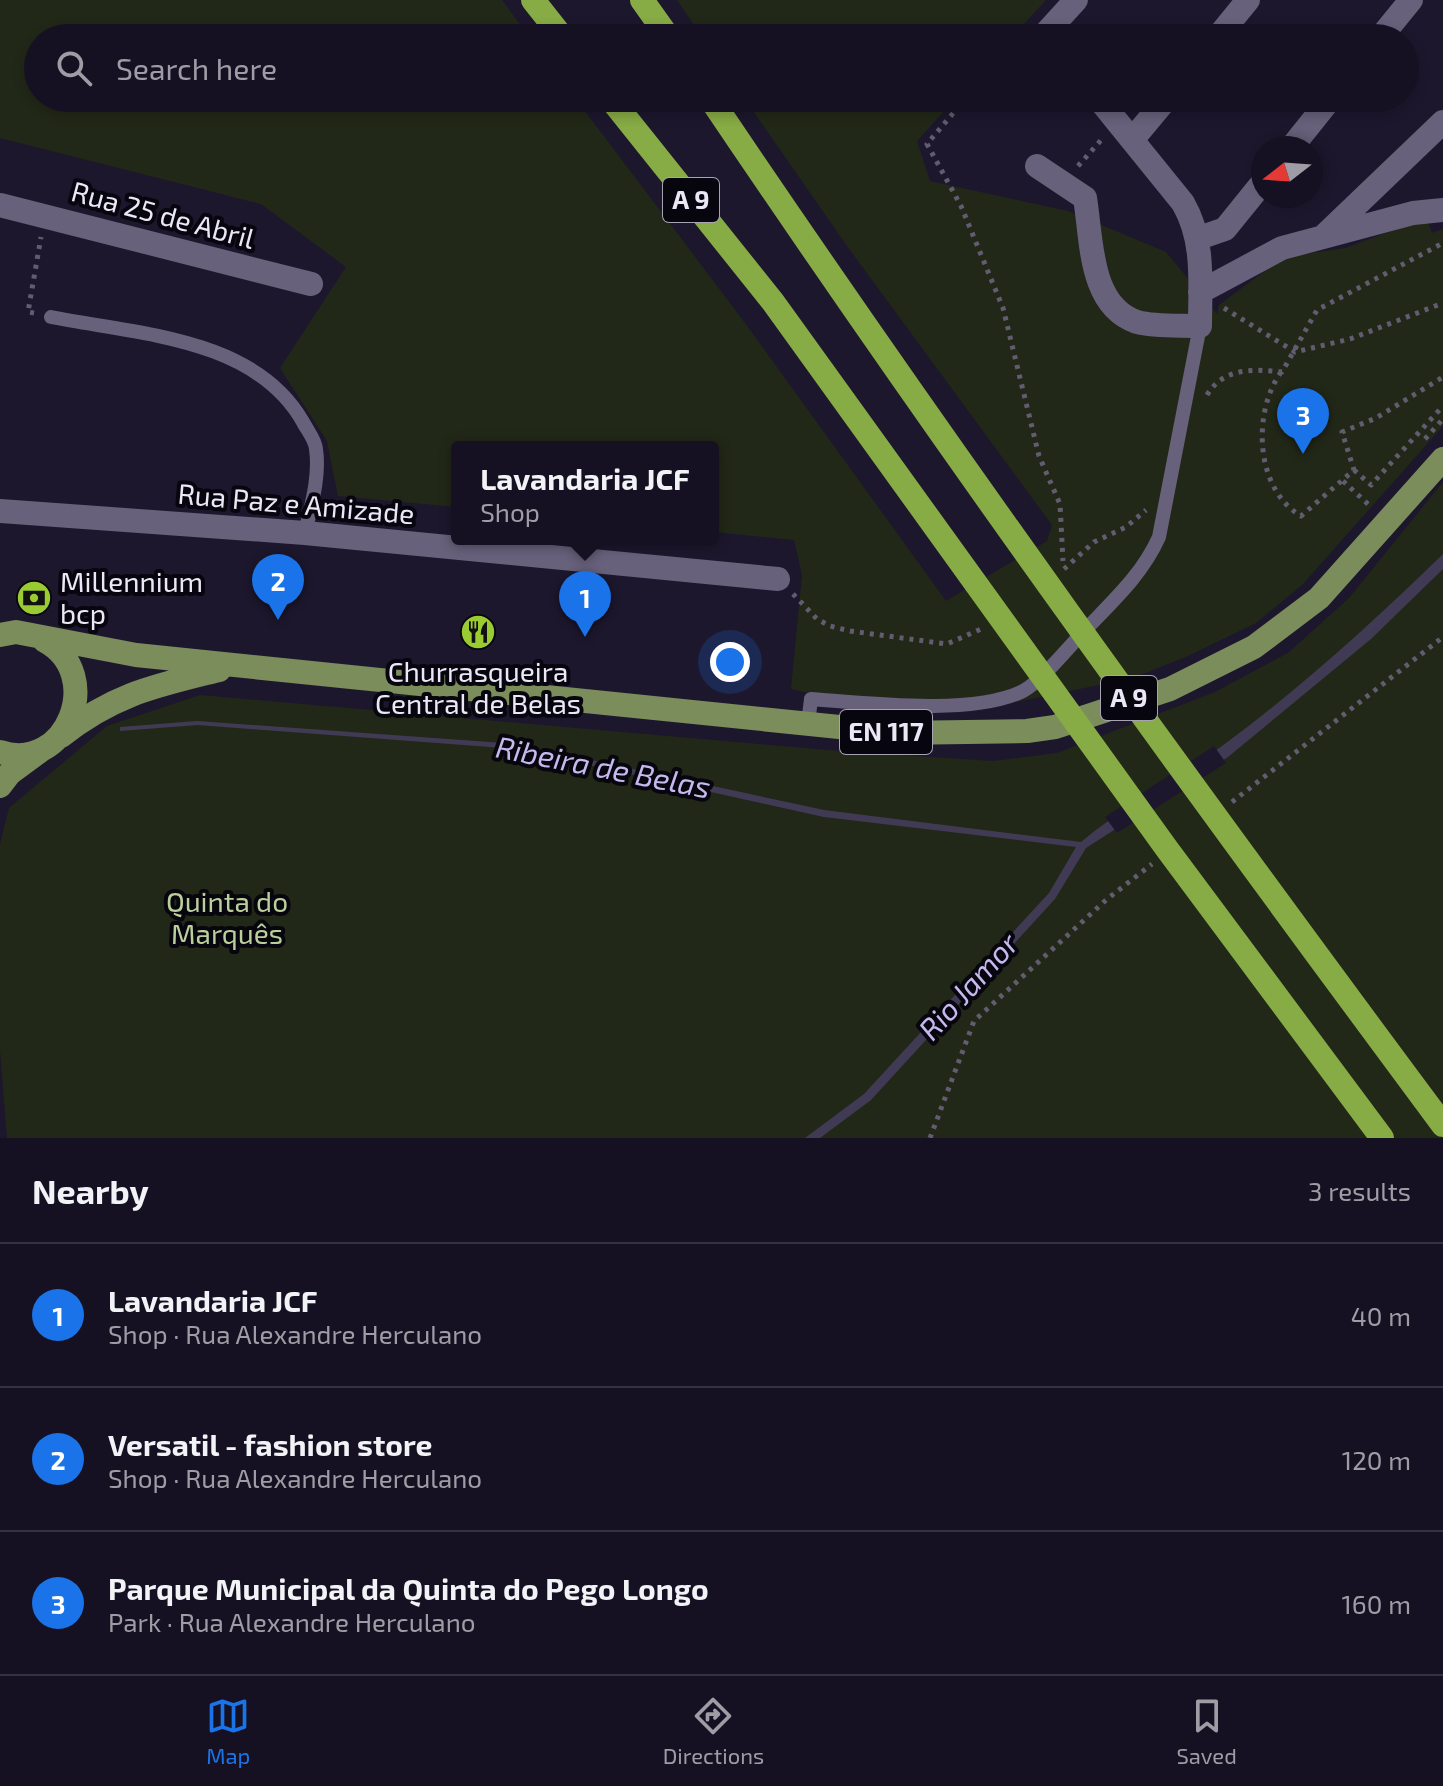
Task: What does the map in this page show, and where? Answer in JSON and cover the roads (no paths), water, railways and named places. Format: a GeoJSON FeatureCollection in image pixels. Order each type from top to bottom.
{"type":"FeatureCollection","features":[{"type":"Feature","properties":{"kind":"highway"},"geometry":{"type":"LineString","coordinates":[[533,0],[552,24]]}},
{"type":"Feature","properties":{"kind":"highway"},"geometry":{"type":"LineString","coordinates":[[642,0],[659,24]]}},
{"type":"Feature","properties":{"kind":"highway","name":"A 9"},"geometry":{"type":"LineString","coordinates":[[621,112],[773,302],[1158,837],[1382,1138]]}},
{"type":"Feature","properties":{"kind":"highway","name":"A 9"},"geometry":{"type":"LineString","coordinates":[[719,112],[822,265],[1210,811],[1443,1125]]}},
{"type":"Feature","properties":{"kind":"main road","name":"EN 117"},"geometry":{"type":"LineString","coordinates":[[237,665],[898,733],[1027,731],[1094,717],[1170,689],[1254,647],[1319,598],[1443,459]]}},
{"type":"Feature","properties":{"kind":"main road"},"geometry":{"type":"LineString","coordinates":[[0,635],[16,632],[90,648],[237,665]]}},
{"type":"Feature","properties":{"kind":"main road"},"geometry":{"type":"LineString","coordinates":[[0,752],[27,754],[53,742],[75,709],[76,679],[67,661],[54,646],[36,636]]}},
{"type":"Feature","properties":{"kind":"main road"},"geometry":{"type":"LineString","coordinates":[[0,786],[10,773],[98,708],[137,691],[237,665]]}},
{"type":"Feature","properties":{"kind":"street"},"geometry":{"type":"LineString","coordinates":[[1054,24],[1076,0]]}},
{"type":"Feature","properties":{"kind":"street"},"geometry":{"type":"LineString","coordinates":[[1228,24],[1248,0]]}},
{"type":"Feature","properties":{"kind":"street"},"geometry":{"type":"LineString","coordinates":[[1391,24],[1411,0]]}},
{"type":"Feature","properties":{"kind":"street"},"geometry":{"type":"LineString","coordinates":[[1037,166],[1085,198],[1100,286],[1111,306],[1140,323],[1200,326],[1199,238],[1183,203],[1109,112]]}},
{"type":"Feature","properties":{"kind":"street"},"geometry":{"type":"LineString","coordinates":[[1125,131],[1149,112]]}},
{"type":"Feature","properties":{"kind":"street"},"geometry":{"type":"LineString","coordinates":[[1301,136],[1320,112]]}},
{"type":"Feature","properties":{"kind":"street"},"geometry":{"type":"LineString","coordinates":[[1323,237],[1443,122]]}},
{"type":"Feature","properties":{"kind":"street"},"geometry":{"type":"LineString","coordinates":[[1199,238],[1225,229],[1251,197]]}},
{"type":"Feature","properties":{"kind":"street","name":"Rua 25 de Abril"},"geometry":{"type":"LineString","coordinates":[[0,205],[311,284]]}},
{"type":"Feature","properties":{"kind":"street"},"geometry":{"type":"LineString","coordinates":[[1200,292],[1282,248],[1413,213],[1443,210]]}},
{"type":"Feature","properties":{"kind":"street","name":"Rua Paz e Amizade"},"geometry":{"type":"LineString","coordinates":[[0,511],[305,533],[778,579]]}},
{"type":"Feature","properties":{"kind":"lane"},"geometry":{"type":"LineString","coordinates":[[51,317],[200,346],[261,375],[296,410],[316,445],[316,480],[305,533]]}},
{"type":"Feature","properties":{"kind":"lane"},"geometry":{"type":"LineString","coordinates":[[808,724],[811,699],[897,706],[994,699],[1024,690],[1150,558],[1167,503],[1200,326]]}},
{"type":"Feature","properties":{"kind":"water"},"geometry":{"type":"Polygon","coordinates":[[[1443,554],[1443,569],[1371,639],[1228,757],[1086,848],[1055,899],[871,1100],[820,1138],[805,1138],[864,1094],[1049,893],[1076,847],[824,817],[516,749],[198,725],[120,731],[120,727],[197,721],[517,744],[824,810],[1081,842],[1222,746],[1280,701],[1443,554]]]}},
{"type":"Feature","properties":{"kind":"place","name":"Parque Municipal da Quinta do Pego Longo"},"geometry":{"type":"Point","coordinates":[1303,454]}},
{"type":"Feature","properties":{"kind":"place","name":"Millennium bcp"},"geometry":{"type":"Point","coordinates":[34,598]}},
{"type":"Feature","properties":{"kind":"place","name":"Versatil - fashion store"},"geometry":{"type":"Point","coordinates":[278,620]}},
{"type":"Feature","properties":{"kind":"place","name":"Churrasqueira Central de Belas"},"geometry":{"type":"Point","coordinates":[478,632]}},
{"type":"Feature","properties":{"kind":"place","name":"Lavandaria JCF"},"geometry":{"type":"Point","coordinates":[585,637]}},
{"type":"Feature","properties":{"kind":"water label","name":"Ribeira de Belas"},"geometry":{"type":"Point","coordinates":[603,768]}},
{"type":"Feature","properties":{"kind":"water label","name":"Rio Jamor"},"geometry":{"type":"Point","coordinates":[969,987]}},
{"type":"Feature","properties":{"kind":"park label","name":"Quinta do Marquês"},"geometry":{"type":"Point","coordinates":[227,918]}}]}
